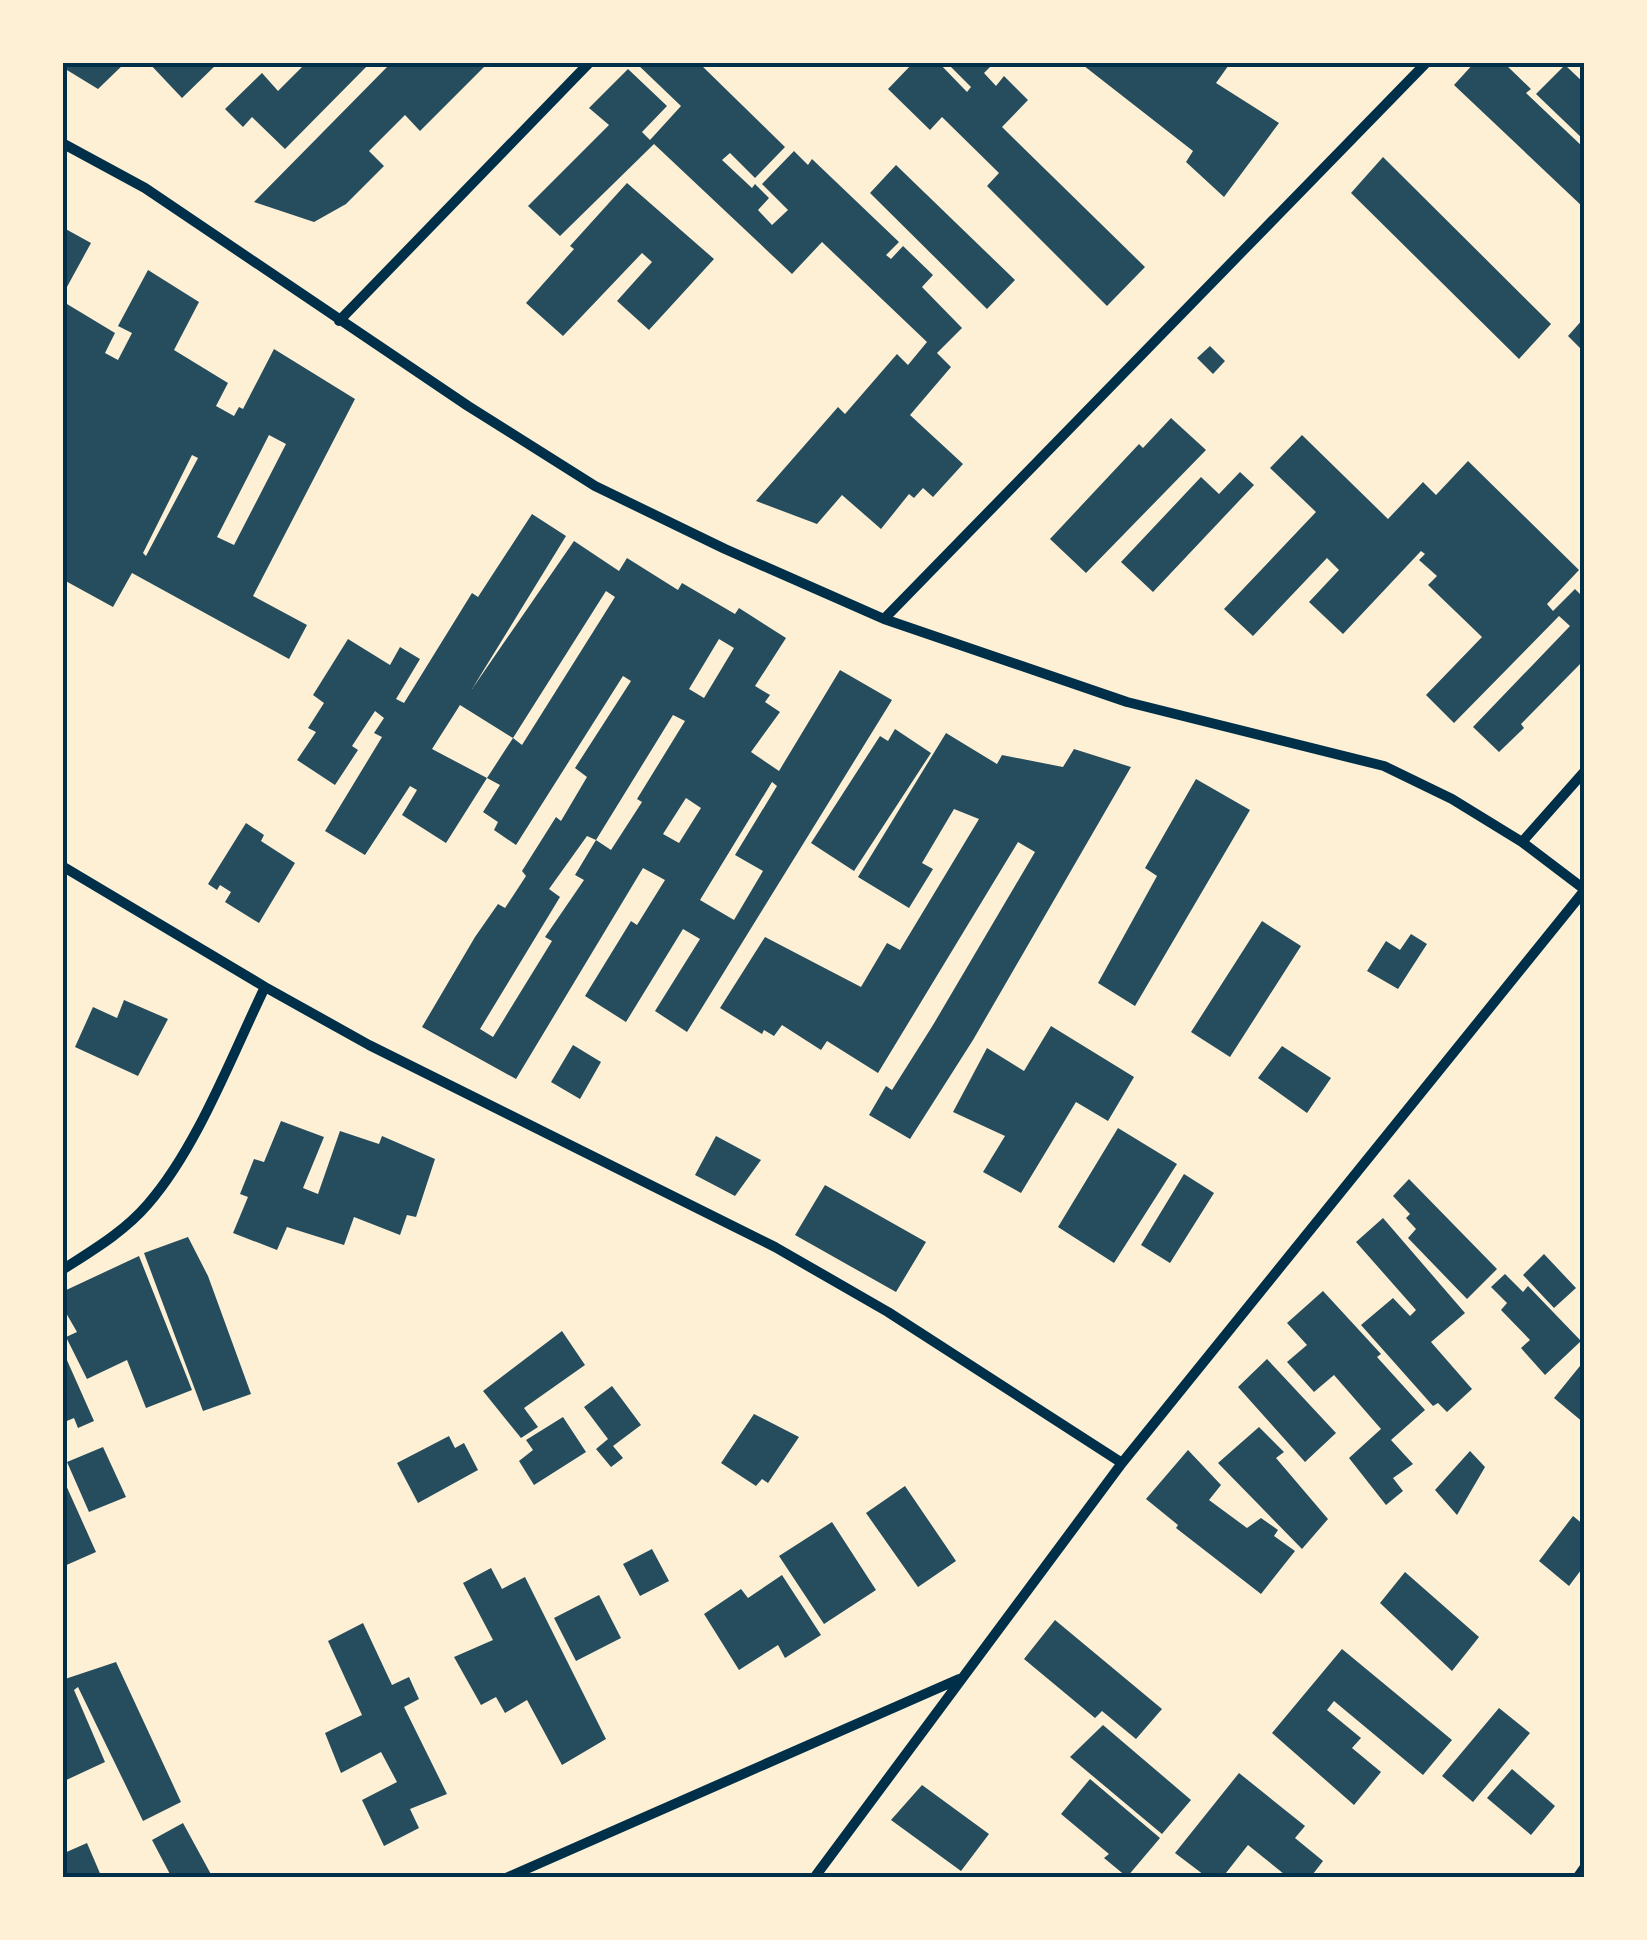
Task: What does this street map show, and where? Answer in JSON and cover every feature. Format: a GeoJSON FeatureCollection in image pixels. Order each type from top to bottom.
{"type":"FeatureCollection","features":[{"type":"Feature","properties":{"kind":"street"},"geometry":{"type":"LineString","coordinates":[[339,321],[590,62]]}},
{"type":"Feature","properties":{"kind":"street"},"geometry":{"type":"LineString","coordinates":[[884,618],[1427,62]]}},
{"type":"Feature","properties":{"kind":"street"},"geometry":{"type":"LineString","coordinates":[[62,142],[144,188],[339,321],[594,486],[725,549],[884,618],[1127,702],[1384,766],[1452,799],[1522,842],[1584,890],[1122,1464],[814,1878]]}},
{"type":"Feature","properties":{"kind":"street"},"geometry":{"type":"LineString","coordinates":[[1522,842],[1584,772]]}},
{"type":"Feature","properties":{"kind":"street"},"geometry":{"type":"LineString","coordinates":[[62,866],[265,988],[369,1045],[774,1247],[888,1312],[1122,1464]]}},
{"type":"Feature","properties":{"kind":"street"},"geometry":{"type":"LineString","coordinates":[[62,1270],[113,1237],[148,1204],[187,1146],[265,988]]}},
{"type":"Feature","properties":{"kind":"street"},"geometry":{"type":"LineString","coordinates":[[506,1878],[963,1677]]}},
{"type":"Feature","properties":{"kind":"street"},"geometry":{"type":"LineString","coordinates":[[1577,1878],[1584,1868]]}},
{"type":"Feature","properties":{"kind":"building"},"geometry":{"type":"Polygon","coordinates":[[[62,62],[126,62],[98,89],[62,67],[62,62]]]}},
{"type":"Feature","properties":{"kind":"building"},"geometry":{"type":"Polygon","coordinates":[[[148,62],[219,62],[182,98],[148,62]]]}},
{"type":"Feature","properties":{"kind":"building"},"geometry":{"type":"Polygon","coordinates":[[[307,62],[371,62],[285,149],[252,117],[243,127],[225,109],[262,73],[278,91],[307,62]]]}},
{"type":"Feature","properties":{"kind":"building"},"geometry":{"type":"Polygon","coordinates":[[[386,62],[489,62],[420,131],[405,115],[369,151],[384,166],[346,204],[314,222],[254,202],[389,65],[386,62]]]}},
{"type":"Feature","properties":{"kind":"building"},"geometry":{"type":"Polygon","coordinates":[[[635,62],[698,62],[785,147],[755,178],[730,153],[722,160],[769,198],[758,210],[772,225],[788,210],[762,184],[794,151],[808,165],[812,159],[899,242],[886,255],[891,259],[903,246],[933,275],[922,287],[962,328],[937,353],[951,367],[910,415],[963,464],[933,497],[923,488],[914,498],[909,494],[881,529],[842,495],[817,524],[756,501],[838,407],[845,414],[897,354],[908,365],[927,342],[822,242],[792,274],[654,144],[560,236],[528,206],[609,125],[589,108],[628,69],[667,106],[642,132],[650,140],[681,106],[635,62]]]}},
{"type":"Feature","properties":{"kind":"building"},"geometry":{"type":"Polygon","coordinates":[[[914,62],[938,62],[967,92],[971,87],[946,62],[995,62],[984,73],[996,86],[1004,76],[1028,100],[1002,127],[1145,267],[1107,306],[987,186],[999,173],[942,117],[930,130],[888,89],[914,62]]]}},
{"type":"Feature","properties":{"kind":"building"},"geometry":{"type":"Polygon","coordinates":[[[1079,62],[1231,62],[1216,83],[1279,123],[1224,197],[1186,162],[1193,151],[1079,62]]]}},
{"type":"Feature","properties":{"kind":"building"},"geometry":{"type":"Polygon","coordinates":[[[1475,62],[1503,62],[1531,89],[1526,93],[1584,148],[1584,208],[1454,85],[1475,62]]]}},
{"type":"Feature","properties":{"kind":"building"},"geometry":{"type":"Polygon","coordinates":[[[1565,65],[1584,83],[1584,140],[1536,94],[1565,65]]]}},
{"type":"Feature","properties":{"kind":"building"},"geometry":{"type":"Polygon","coordinates":[[[1383,157],[1551,324],[1519,359],[1351,193],[1383,157]]]}},
{"type":"Feature","properties":{"kind":"building"},"geometry":{"type":"Polygon","coordinates":[[[896,165],[1015,280],[987,309],[870,193],[896,165]]]}},
{"type":"Feature","properties":{"kind":"building"},"geometry":{"type":"Polygon","coordinates":[[[627,183],[714,259],[649,330],[617,301],[652,262],[642,253],[563,336],[526,303],[574,249],[570,246],[627,183]]]}},
{"type":"Feature","properties":{"kind":"building"},"geometry":{"type":"Polygon","coordinates":[[[62,227],[91,243],[62,296],[62,227]]]}},
{"type":"Feature","properties":{"kind":"building"},"geometry":{"type":"Polygon","coordinates":[[[148,270],[199,302],[174,350],[228,383],[216,406],[234,416],[239,407],[243,409],[274,349],[355,399],[253,596],[307,625],[289,659],[132,573],[113,607],[62,579],[62,301],[115,333],[105,353],[118,360],[132,333],[118,326],[148,270]],[[269,435],[217,537],[234,545],[286,444],[269,435]],[[192,455],[143,553],[146,556],[198,458],[192,455]]]}},
{"type":"Feature","properties":{"kind":"building"},"geometry":{"type":"Polygon","coordinates":[[[1584,318],[1584,352],[1568,336],[1584,318]]]}},
{"type":"Feature","properties":{"kind":"building"},"geometry":{"type":"Polygon","coordinates":[[[1210,346],[1225,361],[1213,374],[1197,358],[1210,346]]]}},
{"type":"Feature","properties":{"kind":"building"},"geometry":{"type":"Polygon","coordinates":[[[1171,418],[1206,450],[1086,573],[1050,539],[1139,444],[1143,448],[1171,418]]]}},
{"type":"Feature","properties":{"kind":"building"},"geometry":{"type":"Polygon","coordinates":[[[1302,435],[1388,519],[1423,482],[1436,495],[1468,461],[1579,570],[1547,604],[1553,611],[1575,589],[1584,598],[1584,660],[1499,752],[1473,727],[1570,626],[1559,616],[1454,723],[1426,695],[1482,637],[1428,585],[1437,576],[1419,560],[1425,554],[1421,551],[1343,634],[1309,602],[1339,570],[1327,558],[1253,636],[1224,609],[1316,512],[1270,468],[1302,435]]]}},
{"type":"Feature","properties":{"kind":"building"},"geometry":{"type":"Polygon","coordinates":[[[1240,472],[1254,485],[1153,592],[1121,562],[1201,477],[1219,494],[1240,472]]]}},
{"type":"Feature","properties":{"kind":"building"},"geometry":{"type":"Polygon","coordinates":[[[532,514],[566,536],[472,689],[574,541],[619,571],[627,558],[678,590],[682,583],[735,614],[739,608],[786,638],[755,686],[770,695],[765,702],[780,712],[751,752],[779,771],[840,670],[892,700],[687,1032],[655,1011],[700,939],[683,929],[626,1022],[585,996],[631,921],[637,925],[665,880],[643,868],[516,1079],[422,1027],[475,937],[498,904],[505,908],[526,876],[522,871],[556,817],[561,821],[587,777],[575,768],[631,681],[623,676],[516,845],[494,830],[498,822],[483,812],[500,785],[487,778],[446,843],[402,815],[417,790],[410,786],[365,855],[325,831],[382,737],[374,733],[384,718],[375,711],[352,746],[358,750],[335,785],[297,760],[316,732],[308,728],[324,703],[313,695],[348,639],[390,665],[400,647],[420,659],[396,699],[404,703],[472,593],[478,597],[532,514]],[[606,591],[513,738],[522,745],[615,597],[606,591]],[[719,639],[689,689],[704,698],[734,648],[719,639]],[[460,705],[432,749],[487,778],[513,738],[460,705]],[[673,715],[596,840],[611,850],[642,802],[637,799],[685,721],[673,715]],[[772,782],[700,900],[734,920],[763,871],[735,855],[777,786],[772,782]],[[686,798],[663,834],[679,843],[701,808],[686,798]],[[587,836],[549,889],[560,897],[480,1029],[493,1037],[552,941],[545,937],[584,880],[575,875],[596,840],[587,836]]]}},
{"type":"Feature","properties":{"kind":"building"},"geometry":{"type":"Polygon","coordinates":[[[895,729],[931,753],[854,871],[811,843],[880,736],[888,741],[895,729]]]}},
{"type":"Feature","properties":{"kind":"building"},"geometry":{"type":"Polygon","coordinates":[[[946,733],[997,764],[1002,755],[1063,767],[1074,749],[1131,767],[973,1040],[910,1139],[869,1115],[886,1086],[892,1090],[1035,852],[1018,842],[878,1073],[827,1041],[821,1050],[782,1025],[774,1036],[764,1030],[762,1034],[720,1008],[765,937],[861,987],[887,943],[900,950],[979,819],[954,809],[922,863],[933,869],[909,908],[858,877],[946,733]]]}},
{"type":"Feature","properties":{"kind":"building"},"geometry":{"type":"Polygon","coordinates":[[[1196,779],[1250,810],[1135,1006],[1098,983],[1157,876],[1145,868],[1196,779]]]}},
{"type":"Feature","properties":{"kind":"building"},"geometry":{"type":"Polygon","coordinates":[[[246,823],[264,835],[261,841],[295,863],[259,923],[225,902],[231,892],[208,884],[246,823]]]}},
{"type":"Feature","properties":{"kind":"building"},"geometry":{"type":"Polygon","coordinates":[[[1262,921],[1301,946],[1230,1057],[1191,1032],[1262,921]]]}},
{"type":"Feature","properties":{"kind":"building"},"geometry":{"type":"Polygon","coordinates":[[[1411,934],[1427,944],[1398,989],[1367,971],[1386,941],[1400,950],[1411,934]]]}},
{"type":"Feature","properties":{"kind":"building"},"geometry":{"type":"Polygon","coordinates":[[[124,1000],[168,1019],[138,1076],[75,1047],[93,1007],[117,1018],[124,1000]]]}},
{"type":"Feature","properties":{"kind":"building"},"geometry":{"type":"Polygon","coordinates":[[[1051,1026],[1134,1077],[1108,1121],[1076,1102],[1021,1193],[983,1172],[1005,1136],[953,1112],[987,1048],[1024,1071],[1051,1026]]]}},
{"type":"Feature","properties":{"kind":"building"},"geometry":{"type":"Polygon","coordinates":[[[573,1045],[601,1062],[580,1099],[551,1082],[573,1045]]]}},
{"type":"Feature","properties":{"kind":"building"},"geometry":{"type":"Polygon","coordinates":[[[1282,1046],[1331,1078],[1307,1113],[1258,1078],[1282,1046]]]}},
{"type":"Feature","properties":{"kind":"building"},"geometry":{"type":"Polygon","coordinates":[[[281,1121],[324,1137],[303,1188],[318,1194],[340,1131],[379,1144],[382,1136],[435,1159],[416,1217],[407,1215],[400,1235],[354,1217],[344,1245],[287,1227],[277,1250],[233,1233],[248,1197],[240,1194],[254,1159],[264,1162],[281,1121]]]}},
{"type":"Feature","properties":{"kind":"building"},"geometry":{"type":"Polygon","coordinates":[[[1118,1128],[1177,1164],[1114,1263],[1058,1227],[1118,1128]]]}},
{"type":"Feature","properties":{"kind":"building"},"geometry":{"type":"Polygon","coordinates":[[[716,1136],[761,1160],[735,1196],[695,1175],[716,1136]]]}},
{"type":"Feature","properties":{"kind":"building"},"geometry":{"type":"Polygon","coordinates":[[[1184,1174],[1214,1193],[1170,1263],[1141,1245],[1184,1174]]]}},
{"type":"Feature","properties":{"kind":"building"},"geometry":{"type":"Polygon","coordinates":[[[1409,1179],[1497,1269],[1467,1299],[1408,1238],[1416,1229],[1406,1218],[1410,1214],[1393,1196],[1409,1179]]]}},
{"type":"Feature","properties":{"kind":"building"},"geometry":{"type":"Polygon","coordinates":[[[825,1185],[926,1242],[896,1292],[795,1235],[825,1185]]]}},
{"type":"Feature","properties":{"kind":"building"},"geometry":{"type":"Polygon","coordinates":[[[1383,1218],[1465,1313],[1431,1342],[1472,1389],[1447,1412],[1438,1403],[1433,1406],[1361,1325],[1393,1298],[1410,1316],[1416,1310],[1356,1242],[1383,1218]]]}},
{"type":"Feature","properties":{"kind":"building"},"geometry":{"type":"Polygon","coordinates":[[[188,1237],[208,1276],[251,1394],[203,1411],[144,1253],[188,1237]]]}},
{"type":"Feature","properties":{"kind":"building"},"geometry":{"type":"Polygon","coordinates":[[[1544,1254],[1576,1288],[1554,1308],[1523,1275],[1544,1254]]]}},
{"type":"Feature","properties":{"kind":"building"},"geometry":{"type":"Polygon","coordinates":[[[139,1256],[192,1390],[146,1408],[127,1360],[87,1379],[66,1337],[77,1332],[62,1306],[62,1292],[139,1256]]]}},
{"type":"Feature","properties":{"kind":"building"},"geometry":{"type":"Polygon","coordinates":[[[1505,1274],[1523,1292],[1528,1286],[1581,1341],[1545,1375],[1521,1348],[1530,1340],[1501,1310],[1507,1303],[1491,1287],[1505,1274]]]}},
{"type":"Feature","properties":{"kind":"building"},"geometry":{"type":"Polygon","coordinates":[[[1323,1291],[1381,1354],[1377,1357],[1425,1410],[1391,1440],[1413,1464],[1393,1478],[1403,1491],[1386,1505],[1349,1458],[1381,1429],[1334,1375],[1314,1392],[1287,1362],[1307,1345],[1287,1323],[1323,1291]]]}},
{"type":"Feature","properties":{"kind":"building"},"geometry":{"type":"Polygon","coordinates":[[[562,1331],[585,1365],[524,1408],[538,1427],[521,1438],[483,1391],[562,1331]]]}},
{"type":"Feature","properties":{"kind":"building"},"geometry":{"type":"Polygon","coordinates":[[[62,1349],[94,1421],[78,1428],[74,1418],[62,1423],[62,1349]]]}},
{"type":"Feature","properties":{"kind":"building"},"geometry":{"type":"Polygon","coordinates":[[[1267,1359],[1336,1433],[1305,1462],[1238,1387],[1267,1359]]]}},
{"type":"Feature","properties":{"kind":"building"},"geometry":{"type":"Polygon","coordinates":[[[1584,1361],[1584,1423],[1554,1398],[1584,1361]]]}},
{"type":"Feature","properties":{"kind":"building"},"geometry":{"type":"Polygon","coordinates":[[[612,1386],[641,1425],[613,1446],[623,1458],[611,1467],[596,1449],[608,1439],[584,1407],[612,1386]]]}},
{"type":"Feature","properties":{"kind":"building"},"geometry":{"type":"Polygon","coordinates":[[[754,1414],[799,1437],[768,1483],[762,1479],[756,1486],[721,1463],[754,1414]]]}},
{"type":"Feature","properties":{"kind":"building"},"geometry":{"type":"Polygon","coordinates":[[[563,1417],[586,1452],[534,1485],[519,1461],[533,1450],[526,1440],[563,1417]]]}},
{"type":"Feature","properties":{"kind":"building"},"geometry":{"type":"Polygon","coordinates":[[[1259,1427],[1284,1452],[1276,1458],[1328,1519],[1302,1549],[1218,1463],[1259,1427]]]}},
{"type":"Feature","properties":{"kind":"building"},"geometry":{"type":"Polygon","coordinates":[[[449,1436],[455,1448],[464,1443],[478,1470],[418,1503],[397,1463],[449,1436]]]}},
{"type":"Feature","properties":{"kind":"building"},"geometry":{"type":"Polygon","coordinates":[[[103,1447],[126,1497],[89,1512],[67,1462],[103,1447]]]}},
{"type":"Feature","properties":{"kind":"building"},"geometry":{"type":"Polygon","coordinates":[[[1188,1450],[1221,1485],[1209,1500],[1247,1528],[1261,1518],[1278,1530],[1274,1536],[1295,1551],[1261,1594],[1176,1528],[1178,1525],[1146,1499],[1188,1450]]]}},
{"type":"Feature","properties":{"kind":"building"},"geometry":{"type":"Polygon","coordinates":[[[1470,1451],[1485,1467],[1457,1515],[1435,1490],[1470,1451]]]}},
{"type":"Feature","properties":{"kind":"building"},"geometry":{"type":"Polygon","coordinates":[[[65,1483],[96,1552],[62,1567],[62,1485],[65,1483]]]}},
{"type":"Feature","properties":{"kind":"building"},"geometry":{"type":"Polygon","coordinates":[[[905,1486],[956,1561],[918,1587],[866,1513],[905,1486]]]}},
{"type":"Feature","properties":{"kind":"building"},"geometry":{"type":"Polygon","coordinates":[[[1573,1516],[1584,1525],[1584,1566],[1569,1586],[1539,1561],[1573,1516]]]}},
{"type":"Feature","properties":{"kind":"building"},"geometry":{"type":"Polygon","coordinates":[[[832,1522],[876,1590],[824,1624],[779,1556],[832,1522]]]}},
{"type":"Feature","properties":{"kind":"building"},"geometry":{"type":"Polygon","coordinates":[[[652,1549],[669,1581],[640,1596],[623,1564],[652,1549]]]}},
{"type":"Feature","properties":{"kind":"building"},"geometry":{"type":"Polygon","coordinates":[[[491,1568],[502,1589],[525,1577],[606,1739],[562,1765],[527,1700],[505,1713],[496,1697],[481,1705],[454,1657],[493,1640],[463,1583],[491,1568]]]}},
{"type":"Feature","properties":{"kind":"building"},"geometry":{"type":"Polygon","coordinates":[[[1405,1572],[1479,1637],[1452,1671],[1380,1603],[1405,1572]]]}},
{"type":"Feature","properties":{"kind":"building"},"geometry":{"type":"Polygon","coordinates":[[[782,1575],[821,1635],[785,1658],[778,1645],[739,1670],[704,1614],[741,1589],[748,1598],[782,1575]]]}},
{"type":"Feature","properties":{"kind":"building"},"geometry":{"type":"Polygon","coordinates":[[[599,1595],[621,1638],[576,1661],[554,1618],[599,1595]]]}},
{"type":"Feature","properties":{"kind":"building"},"geometry":{"type":"Polygon","coordinates":[[[1055,1620],[1162,1709],[1136,1739],[1102,1711],[1095,1718],[1024,1659],[1055,1620]]]}},
{"type":"Feature","properties":{"kind":"building"},"geometry":{"type":"Polygon","coordinates":[[[363,1623],[392,1685],[409,1677],[419,1699],[404,1707],[447,1794],[410,1809],[419,1828],[384,1846],[362,1800],[397,1782],[381,1752],[341,1773],[325,1733],[362,1715],[328,1641],[363,1623]]]}},
{"type":"Feature","properties":{"kind":"building"},"geometry":{"type":"Polygon","coordinates":[[[1342,1649],[1452,1740],[1423,1775],[1334,1701],[1327,1710],[1361,1738],[1352,1748],[1381,1772],[1354,1805],[1272,1733],[1342,1649]]]}},
{"type":"Feature","properties":{"kind":"building"},"geometry":{"type":"Polygon","coordinates":[[[116,1662],[181,1802],[143,1821],[78,1687],[74,1690],[105,1762],[62,1782],[62,1680],[116,1662]]]}},
{"type":"Feature","properties":{"kind":"building"},"geometry":{"type":"Polygon","coordinates":[[[1499,1708],[1530,1733],[1473,1802],[1442,1776],[1499,1708]]]}},
{"type":"Feature","properties":{"kind":"building"},"geometry":{"type":"Polygon","coordinates":[[[1103,1725],[1191,1800],[1162,1834],[1070,1757],[1103,1725]]]}},
{"type":"Feature","properties":{"kind":"building"},"geometry":{"type":"Polygon","coordinates":[[[1512,1769],[1555,1806],[1531,1835],[1487,1798],[1512,1769]]]}},
{"type":"Feature","properties":{"kind":"building"},"geometry":{"type":"Polygon","coordinates":[[[1239,1773],[1305,1826],[1295,1838],[1323,1861],[1310,1878],[1289,1878],[1248,1845],[1222,1878],[1208,1878],[1175,1853],[1239,1773]]]}},
{"type":"Feature","properties":{"kind":"building"},"geometry":{"type":"Polygon","coordinates":[[[1090,1779],[1160,1838],[1127,1877],[1104,1858],[1109,1854],[1061,1814],[1090,1779]]]}},
{"type":"Feature","properties":{"kind":"building"},"geometry":{"type":"Polygon","coordinates":[[[922,1785],[989,1834],[961,1871],[891,1820],[922,1785]]]}},
{"type":"Feature","properties":{"kind":"building"},"geometry":{"type":"Polygon","coordinates":[[[183,1823],[213,1878],[172,1878],[152,1840],[183,1823]]]}},
{"type":"Feature","properties":{"kind":"building"},"geometry":{"type":"Polygon","coordinates":[[[87,1843],[102,1878],[62,1878],[62,1854],[87,1843]]]}}]}
